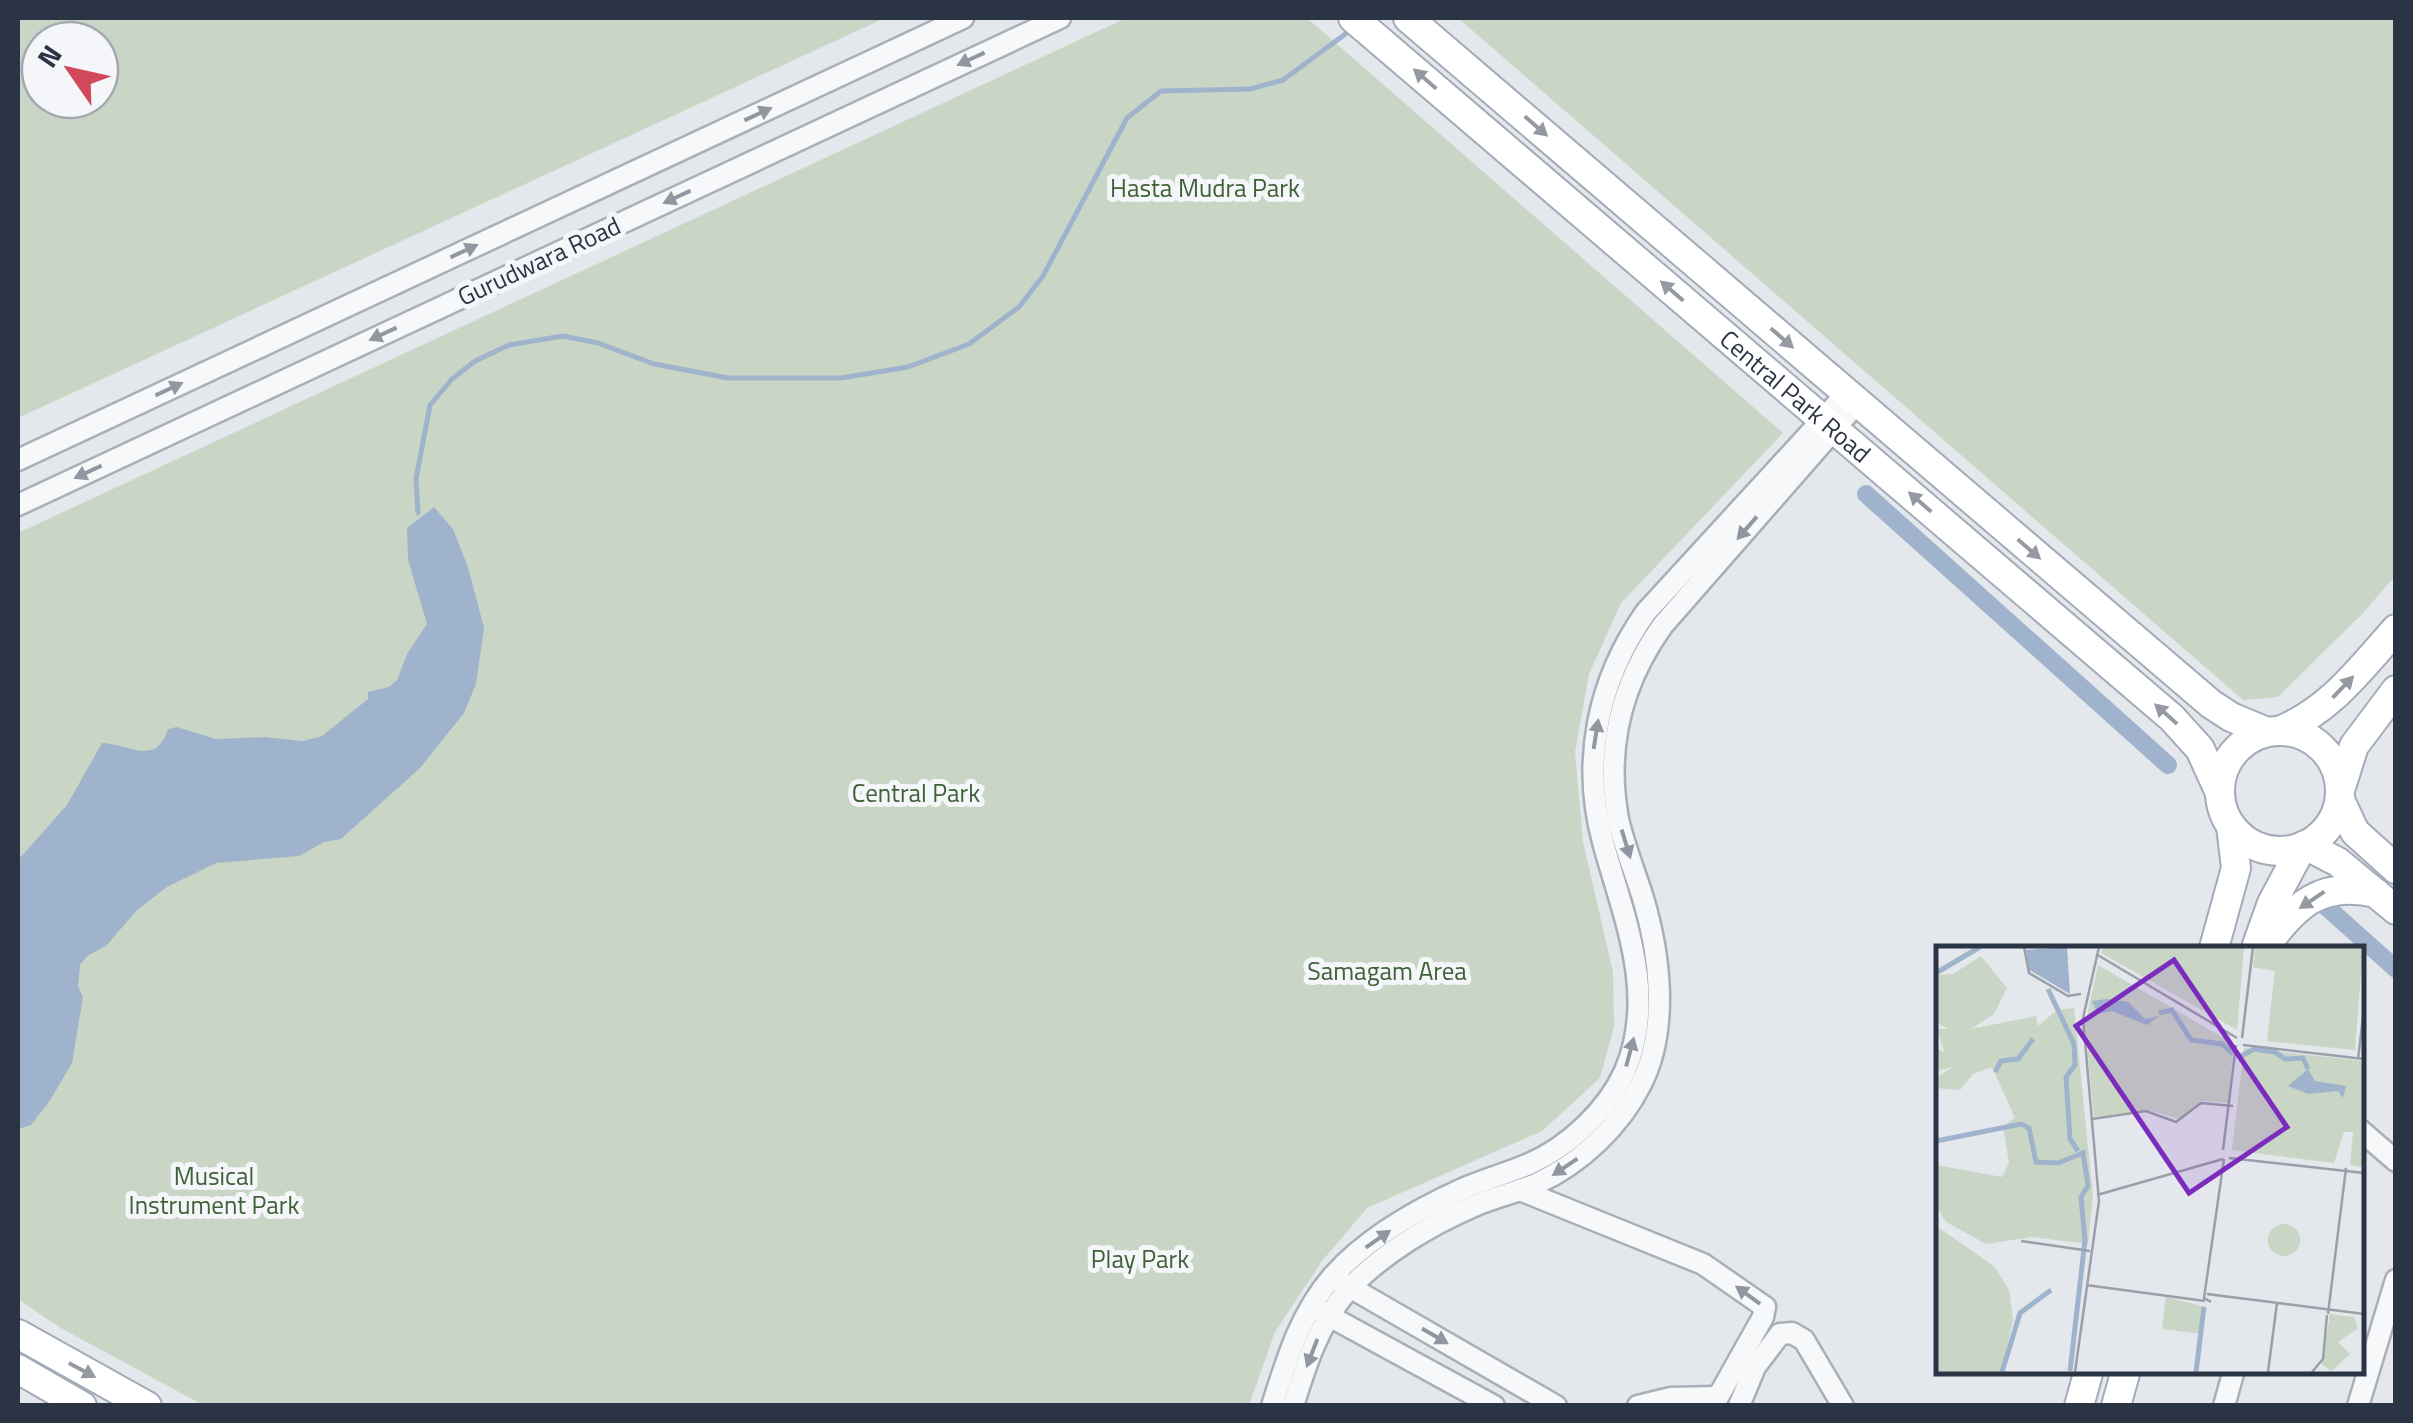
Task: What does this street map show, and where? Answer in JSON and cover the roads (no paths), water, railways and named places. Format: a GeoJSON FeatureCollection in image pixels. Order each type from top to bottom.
{"type":"FeatureCollection","features":[{"type":"Feature","properties":{"kind":"main road","name":"Central Park Road"},"geometry":{"type":"LineString","coordinates":[[1353,18],[2172,718],[2200,748],[2220,793]]}},
{"type":"Feature","properties":{"kind":"main road","name":"Central Park Road"},"geometry":{"type":"LineString","coordinates":[[1408,18],[2211,704],[2230,717],[2273,731]]}},
{"type":"Feature","properties":{"kind":"main road"},"geometry":{"type":"LineString","coordinates":[[2215,946],[2236,868],[2232,826],[2220,793],[2230,759],[2246,742],[2302,722],[2324,706],[2396,628]]}},
{"type":"Feature","properties":{"kind":"main road"},"geometry":{"type":"LineString","coordinates":[[2257,946],[2272,903],[2304,846],[2332,822],[2354,746],[2396,690]]}},
{"type":"Feature","properties":{"kind":"main road"},"geometry":{"type":"LineString","coordinates":[[2273,731],[2302,734],[2322,746],[2335,766],[2340,794],[2355,832],[2396,869]]}},
{"type":"Feature","properties":{"kind":"main road"},"geometry":{"type":"LineString","coordinates":[[2232,826],[2259,847],[2282,851],[2304,846],[2338,862],[2386,901]]}},
{"type":"Feature","properties":{"kind":"main road"},"geometry":{"type":"LineString","coordinates":[[2266,946],[2300,908],[2320,893],[2348,887],[2386,901]]}},
{"type":"Feature","properties":{"kind":"main road"},"geometry":{"type":"LineString","coordinates":[[18,1334],[146,1406]]}},
{"type":"Feature","properties":{"kind":"main road"},"geometry":{"type":"LineString","coordinates":[[18,1369],[82,1406]]}},
{"type":"Feature","properties":{"kind":"main road"},"geometry":{"type":"LineString","coordinates":[[2079,1406],[2088,1373]]}},
{"type":"Feature","properties":{"kind":"main road"},"geometry":{"type":"LineString","coordinates":[[2116,1406],[2125,1373]]}},
{"type":"Feature","properties":{"kind":"street","name":"Gurudwara Road"},"geometry":{"type":"LineString","coordinates":[[18,460],[963,18]]}},
{"type":"Feature","properties":{"kind":"street","name":"Gurudwara Road"},"geometry":{"type":"LineString","coordinates":[[18,506],[1060,18]]}},
{"type":"Feature","properties":{"kind":"street"},"geometry":{"type":"LineString","coordinates":[[1341,1283],[1476,1206],[1566,1168],[1599,1140],[1642,1082],[1658,1012],[1656,959],[1643,898],[1623,838],[1614,782],[1617,728],[1630,681],[1663,624],[1852,398]]}},
{"type":"Feature","properties":{"kind":"street"},"geometry":{"type":"LineString","coordinates":[[1272,1406],[1291,1347],[1365,1247],[1424,1209],[1555,1150],[1600,1109],[1624,1074],[1634,1037],[1638,983],[1629,924],[1603,844],[1596,803],[1594,742],[1603,700],[1622,650],[1646,612],[1829,424]]}},
{"type":"Feature","properties":{"kind":"street"},"geometry":{"type":"LineString","coordinates":[[2363,1132],[2396,1160]]}},
{"type":"Feature","properties":{"kind":"street"},"geometry":{"type":"LineString","coordinates":[[1520,1190],[1703,1264],[1765,1307],[1715,1402],[1672,1398],[1638,1406]]}},
{"type":"Feature","properties":{"kind":"street"},"geometry":{"type":"LineString","coordinates":[[2358,1406],[2391,1309],[2396,1280]]}},
{"type":"Feature","properties":{"kind":"street"},"geometry":{"type":"LineString","coordinates":[[1341,1283],[1556,1406]]}},
{"type":"Feature","properties":{"kind":"street"},"geometry":{"type":"LineString","coordinates":[[1293,1406],[1320,1311]]}},
{"type":"Feature","properties":{"kind":"street"},"geometry":{"type":"LineString","coordinates":[[1320,1311],[1494,1406]]}},
{"type":"Feature","properties":{"kind":"street"},"geometry":{"type":"LineString","coordinates":[[1741,1405],[1754,1367],[1780,1334],[1792,1333],[1804,1340],[1843,1406]]}},
{"type":"Feature","properties":{"kind":"street"},"geometry":{"type":"LineString","coordinates":[[2224,1406],[2233,1373]]}},
{"type":"Feature","properties":{"kind":"water"},"geometry":{"type":"Polygon","coordinates":[[[434,507],[453,529],[484,628],[476,684],[464,713],[420,768],[341,839],[324,842],[299,856],[216,863],[167,887],[137,910],[106,946],[87,956],[80,965],[78,986],[83,997],[72,1063],[31,1125],[18,1129],[18,860],[67,805],[102,743],[149,750],[163,741],[168,729],[177,727],[216,739],[265,737],[303,741],[322,736],[368,699],[368,692],[389,687],[397,680],[407,654],[427,624],[408,560],[407,528],[434,507]]]}},
{"type":"Feature","properties":{"kind":"waterway"},"geometry":{"type":"LineString","coordinates":[[418,513],[416,479],[430,405],[452,379],[475,361],[509,345],[563,336],[598,343],[654,364],[728,378],[841,378],[908,367],[969,344],[1019,307],[1043,276],[1127,118],[1161,91],[1250,89],[1283,80],[1348,32]]}},
{"type":"Feature","properties":{"kind":"waterway"},"geometry":{"type":"LineString","coordinates":[[1866,494],[2168,765]]}},
{"type":"Feature","properties":{"kind":"waterway"},"geometry":{"type":"LineString","coordinates":[[2322,903],[2396,969]]}},
{"type":"Feature","properties":{"kind":"park label","name":"Hasta Mudra Park"},"geometry":{"type":"Point","coordinates":[1205,188]}},
{"type":"Feature","properties":{"kind":"park label","name":"Central Park"},"geometry":{"type":"Point","coordinates":[916,793]}},
{"type":"Feature","properties":{"kind":"park label","name":"Samagam Area"},"geometry":{"type":"Point","coordinates":[1387,971]}},
{"type":"Feature","properties":{"kind":"park label","name":"Musical Instrument Park"},"geometry":{"type":"Point","coordinates":[214,1190]}},
{"type":"Feature","properties":{"kind":"park label","name":"Play Park"},"geometry":{"type":"Point","coordinates":[1140,1259]}}]}
